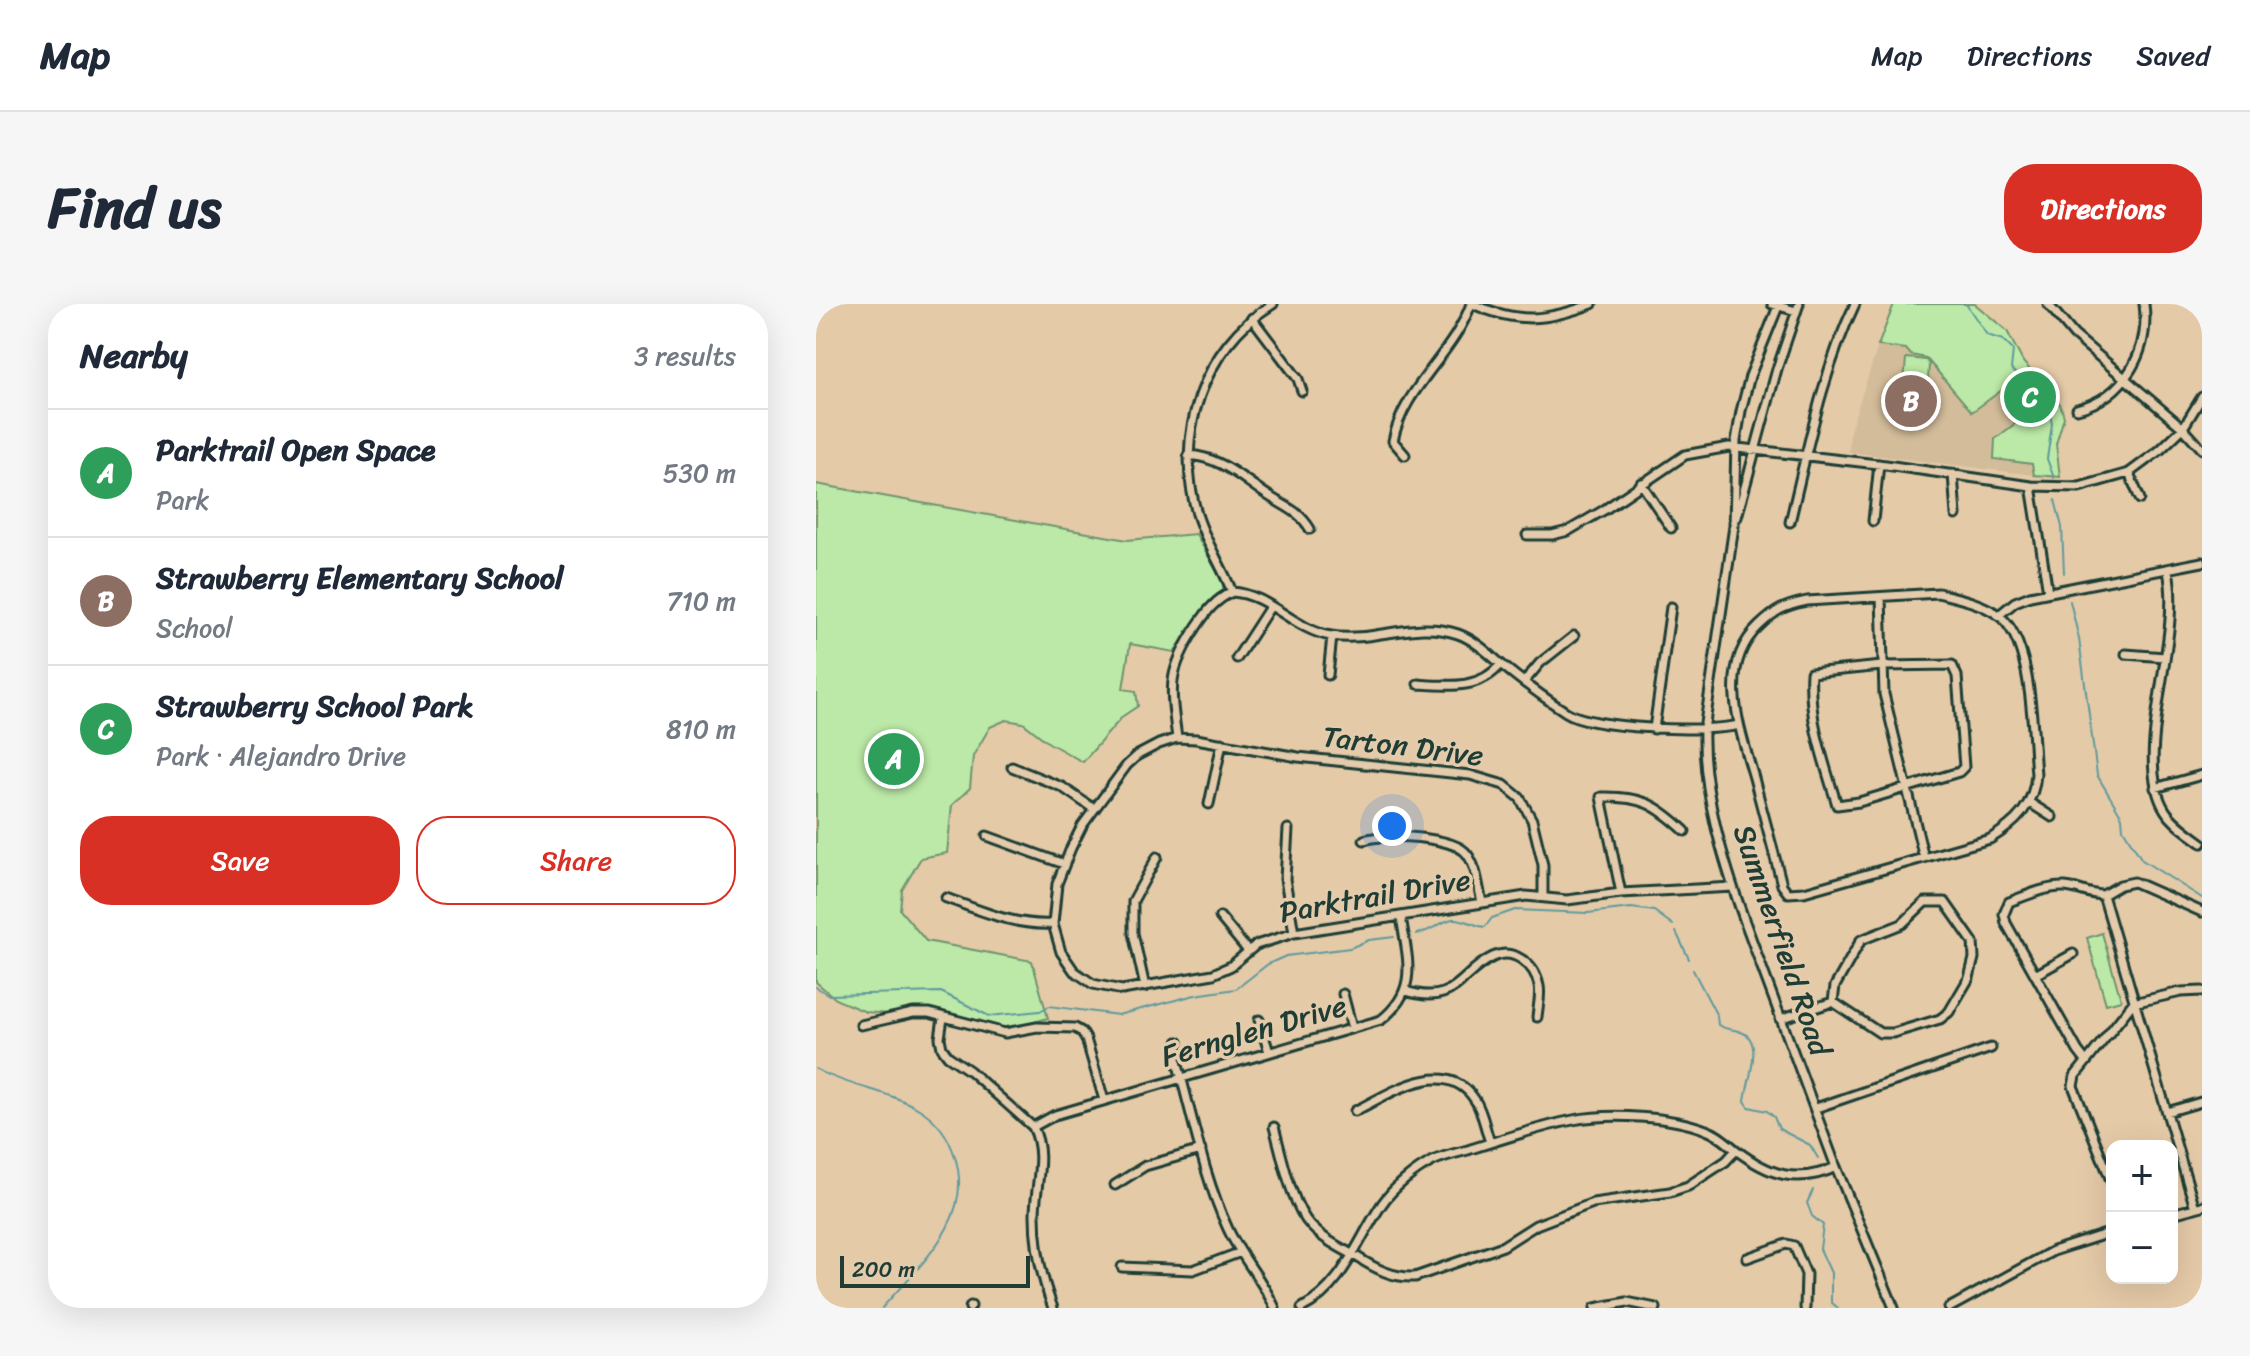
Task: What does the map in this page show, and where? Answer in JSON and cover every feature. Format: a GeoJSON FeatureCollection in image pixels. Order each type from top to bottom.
{"type":"FeatureCollection","features":[{"type":"Feature","properties":{"kind":"street"},"geometry":{"type":"LineString","coordinates":[[1232,592],[1198,518],[1189,483],[1192,419],[1210,371],[1234,335],[1273,304]]}},
{"type":"Feature","properties":{"kind":"street"},"geometry":{"type":"LineString","coordinates":[[1405,455],[1393,441],[1399,418],[1410,398],[1463,327],[1472,304],[1511,318],[1527,320],[1592,304]]}},
{"type":"Feature","properties":{"kind":"street"},"geometry":{"type":"LineString","coordinates":[[1790,522],[1829,369],[1855,304]]}},
{"type":"Feature","properties":{"kind":"street"},"geometry":{"type":"LineString","coordinates":[[2048,304],[2074,335],[2183,428],[2202,449]]}},
{"type":"Feature","properties":{"kind":"street"},"geometry":{"type":"LineString","coordinates":[[2077,409],[2100,400],[2125,379],[2138,360],[2146,334],[2144,304]]}},
{"type":"Feature","properties":{"kind":"street"},"geometry":{"type":"LineString","coordinates":[[1776,305],[1798,307]]}},
{"type":"Feature","properties":{"kind":"street","name":"Summerfield Road"},"geometry":{"type":"LineString","coordinates":[[1734,526],[1736,447],[1741,411],[1750,376],[1776,305]]}},
{"type":"Feature","properties":{"kind":"street","name":"Summerfield Road"},"geometry":{"type":"LineString","coordinates":[[1798,307],[1734,526],[1704,730],[1706,778],[1733,887],[1836,1167],[1894,1308]]}},
{"type":"Feature","properties":{"kind":"street"},"geometry":{"type":"LineString","coordinates":[[1252,318],[1298,379],[1302,391]]}},
{"type":"Feature","properties":{"kind":"street"},"geometry":{"type":"LineString","coordinates":[[1527,535],[1552,535],[1568,531],[1691,452],[1736,447],[2031,486],[2079,487],[2129,473],[2183,428],[2202,397]]}},
{"type":"Feature","properties":{"kind":"street"},"geometry":{"type":"LineString","coordinates":[[1188,455],[1208,458],[1228,466],[1303,516],[1310,529]]}},
{"type":"Feature","properties":{"kind":"street"},"geometry":{"type":"LineString","coordinates":[[1873,521],[1879,464]]}},
{"type":"Feature","properties":{"kind":"street"},"geometry":{"type":"LineString","coordinates":[[2129,473],[2140,499]]}},
{"type":"Feature","properties":{"kind":"street"},"geometry":{"type":"LineString","coordinates":[[1953,474],[1956,515]]}},
{"type":"Feature","properties":{"kind":"street"},"geometry":{"type":"LineString","coordinates":[[1641,483],[1671,528]]}},
{"type":"Feature","properties":{"kind":"street"},"geometry":{"type":"LineString","coordinates":[[2031,486],[2048,592]]}},
{"type":"Feature","properties":{"kind":"street"},"geometry":{"type":"LineString","coordinates":[[1999,615],[2015,602],[2048,592],[2202,562]]}},
{"type":"Feature","properties":{"kind":"street"},"geometry":{"type":"LineString","coordinates":[[2168,571],[2172,612],[2152,765],[2155,788],[2165,811],[2202,843]]}},
{"type":"Feature","properties":{"kind":"street"},"geometry":{"type":"LineString","coordinates":[[1177,738],[1171,689],[1177,660],[1210,606],[1232,592],[1254,597],[1305,628],[1332,636],[1352,637],[1421,628],[1446,631],[1473,642],[1524,682],[1578,718],[1654,729],[1719,731],[1739,725]]}},
{"type":"Feature","properties":{"kind":"street"},"geometry":{"type":"LineString","coordinates":[[1938,593],[1966,599],[1999,615],[2022,650],[2036,774],[2030,803],[2013,824],[1990,839],[1804,892],[1788,893],[1782,885],[1739,725],[1735,670],[1746,641],[1777,609],[1797,603],[1938,593]]}},
{"type":"Feature","properties":{"kind":"street"},"geometry":{"type":"LineString","coordinates":[[1881,597],[1884,694],[1924,858]]}},
{"type":"Feature","properties":{"kind":"street"},"geometry":{"type":"LineString","coordinates":[[1237,658],[1270,607]]}},
{"type":"Feature","properties":{"kind":"street"},"geometry":{"type":"LineString","coordinates":[[1654,729],[1671,607]]}},
{"type":"Feature","properties":{"kind":"street"},"geometry":{"type":"LineString","coordinates":[[1328,675],[1332,636]]}},
{"type":"Feature","properties":{"kind":"street"},"geometry":{"type":"LineString","coordinates":[[1524,682],[1540,663],[1574,636]]}},
{"type":"Feature","properties":{"kind":"street"},"geometry":{"type":"LineString","coordinates":[[2126,654],[2165,657]]}},
{"type":"Feature","properties":{"kind":"street"},"geometry":{"type":"LineString","coordinates":[[1418,684],[1465,685],[1487,678],[1501,664]]}},
{"type":"Feature","properties":{"kind":"street"},"geometry":{"type":"LineString","coordinates":[[1952,665],[1957,676],[1964,767],[1959,772],[1906,788],[1837,805],[1820,748],[1810,694],[1811,673],[1882,666],[1952,665]]}},
{"type":"Feature","properties":{"kind":"street","name":"Tarton Drive"},"geometry":{"type":"LineString","coordinates":[[1177,738],[1298,757],[1470,775],[1504,785],[1520,798],[1532,820],[1543,865],[1543,896]]}},
{"type":"Feature","properties":{"kind":"street","name":"Parktrail Drive"},"geometry":{"type":"LineString","coordinates":[[1177,738],[1138,755],[1127,765],[1094,809],[1064,864],[1054,898],[1053,924],[1067,962],[1084,979],[1111,990],[1213,974],[1231,966],[1267,940],[1294,933],[1482,902],[1543,896],[1582,900],[1621,893],[1733,887]]}},
{"type":"Feature","properties":{"kind":"street"},"geometry":{"type":"LineString","coordinates":[[1209,804],[1222,743]]}},
{"type":"Feature","properties":{"kind":"street"},"geometry":{"type":"LineString","coordinates":[[1012,767],[1062,787],[1094,809]]}},
{"type":"Feature","properties":{"kind":"street"},"geometry":{"type":"LineString","coordinates":[[2155,788],[2202,775]]}},
{"type":"Feature","properties":{"kind":"street"},"geometry":{"type":"LineString","coordinates":[[1621,893],[1601,797],[1614,796],[1651,803],[1685,831]]}},
{"type":"Feature","properties":{"kind":"street"},"geometry":{"type":"LineString","coordinates":[[2030,803],[2052,817]]}},
{"type":"Feature","properties":{"kind":"street"},"geometry":{"type":"LineString","coordinates":[[1288,829],[1285,879],[1294,933]]}},
{"type":"Feature","properties":{"kind":"street"},"geometry":{"type":"LineString","coordinates":[[1364,840],[1378,835],[1454,845],[1469,856],[1482,902]]}},
{"type":"Feature","properties":{"kind":"street"},"geometry":{"type":"LineString","coordinates":[[987,836],[1064,864]]}},
{"type":"Feature","properties":{"kind":"street"},"geometry":{"type":"LineString","coordinates":[[1145,987],[1133,933],[1133,901],[1157,857]]}},
{"type":"Feature","properties":{"kind":"street"},"geometry":{"type":"LineString","coordinates":[[2085,1060],[2006,923],[2004,914],[2009,902],[2060,887],[2103,895],[2120,885],[2134,882],[2202,912]]}},
{"type":"Feature","properties":{"kind":"street"},"geometry":{"type":"LineString","coordinates":[[2103,895],[2133,1003],[2198,1207],[2178,1212]]}},
{"type":"Feature","properties":{"kind":"street"},"geometry":{"type":"LineString","coordinates":[[946,898],[1005,920],[1053,924]]}},
{"type":"Feature","properties":{"kind":"street"},"geometry":{"type":"LineString","coordinates":[[1925,902],[1945,902],[1973,942],[1974,958],[1969,978],[1949,1012],[1940,1019],[1893,1033],[1880,1033],[1833,1002],[1835,986],[1861,940],[1902,924],[1925,902]]}},
{"type":"Feature","properties":{"kind":"street"},"geometry":{"type":"LineString","coordinates":[[1401,916],[1408,975],[1406,991],[1422,995],[1449,991],[1491,957],[1508,954],[1527,963],[1539,982],[1537,1017]]}},
{"type":"Feature","properties":{"kind":"street"},"geometry":{"type":"LineString","coordinates":[[1220,917],[1248,951]]}},
{"type":"Feature","properties":{"kind":"street"},"geometry":{"type":"LineString","coordinates":[[2035,975],[2073,954]]}},
{"type":"Feature","properties":{"kind":"street","name":"Fernglen Drive"},"geometry":{"type":"LineString","coordinates":[[1033,1127],[1055,1115],[1381,1020],[1392,1012],[1406,991]]}},
{"type":"Feature","properties":{"kind":"street"},"geometry":{"type":"LineString","coordinates":[[2106,1168],[2073,1086],[2075,1076],[2133,1003],[2181,992],[2202,991]]}},
{"type":"Feature","properties":{"kind":"street"},"geometry":{"type":"LineString","coordinates":[[1343,994],[1352,1028]]}},
{"type":"Feature","properties":{"kind":"street"},"geometry":{"type":"LineString","coordinates":[[1780,1019],[1833,1002]]}},
{"type":"Feature","properties":{"kind":"street"},"geometry":{"type":"LineString","coordinates":[[861,1025],[913,1013],[1005,1033],[1037,1027],[1079,1029],[1086,1039],[1104,1100]]}},
{"type":"Feature","properties":{"kind":"street"},"geometry":{"type":"LineString","coordinates":[[943,1018],[940,1038],[948,1056],[970,1071],[1033,1127],[1041,1147],[1036,1190],[1036,1234],[1053,1308]]}},
{"type":"Feature","properties":{"kind":"street"},"geometry":{"type":"LineString","coordinates":[[1259,1020],[1269,1052]]}},
{"type":"Feature","properties":{"kind":"street"},"geometry":{"type":"LineString","coordinates":[[1178,1042],[1176,1058],[1223,1216],[1241,1252],[1264,1283],[1275,1308]]}},
{"type":"Feature","properties":{"kind":"street"},"geometry":{"type":"LineString","coordinates":[[1816,1108],[1991,1048]]}},
{"type":"Feature","properties":{"kind":"street"},"geometry":{"type":"LineString","coordinates":[[1355,1111],[1420,1079],[1438,1078],[1469,1092],[1477,1102],[1490,1142]]}},
{"type":"Feature","properties":{"kind":"street"},"geometry":{"type":"LineString","coordinates":[[2167,1112],[2201,1102]]}},
{"type":"Feature","properties":{"kind":"street"},"geometry":{"type":"LineString","coordinates":[[1302,1308],[1324,1295],[1383,1202],[1398,1186],[1433,1161],[1490,1142],[1574,1120],[1638,1118],[1686,1123],[1704,1129],[1718,1135],[1760,1167],[1776,1174],[1792,1177],[1820,1175],[1836,1167]]}},
{"type":"Feature","properties":{"kind":"street"},"geometry":{"type":"LineString","coordinates":[[1274,1127],[1304,1218],[1321,1235],[1352,1255],[1403,1277],[1415,1277],[1503,1246],[1536,1225],[1593,1203],[1670,1192],[1688,1186],[1726,1161],[1736,1150]]}},
{"type":"Feature","properties":{"kind":"street"},"geometry":{"type":"LineString","coordinates":[[1115,1185],[1145,1166],[1201,1150]]}},
{"type":"Feature","properties":{"kind":"street"},"geometry":{"type":"LineString","coordinates":[[1949,1308],[2042,1256],[2106,1234]]}},
{"type":"Feature","properties":{"kind":"street"},"geometry":{"type":"LineString","coordinates":[[1747,1258],[1786,1244],[1794,1246],[1806,1274],[1805,1308]]}},
{"type":"Feature","properties":{"kind":"street"},"geometry":{"type":"LineString","coordinates":[[1122,1267],[1193,1270],[1241,1252]]}},
{"type":"Feature","properties":{"kind":"street"},"geometry":{"type":"LineString","coordinates":[[1595,1308],[1627,1302],[1656,1308]]}},
{"type":"Feature","properties":{"kind":"shaded area"},"geometry":{"type":"Polygon","coordinates":[[[1878,346],[1906,349],[1911,355],[1926,358],[1972,412],[2002,390],[2028,429],[2034,475],[1849,452],[1850,431],[1878,346]]]}},
{"type":"Feature","properties":{"kind":"green space"},"geometry":{"type":"Polygon","coordinates":[[[1894,304],[1975,304],[2007,331],[2023,362],[2060,404],[2064,417],[2056,444],[2060,477],[2034,475],[2032,464],[1994,459],[1995,439],[2021,419],[2002,390],[1972,412],[1926,358],[1911,355],[1906,349],[1878,346],[1894,304]]]}},
{"type":"Feature","properties":{"kind":"green space"},"geometry":{"type":"Polygon","coordinates":[[[1906,358],[1926,360],[1929,364],[1927,398],[1903,395],[1906,358]]]}},
{"type":"Feature","properties":{"kind":"green space"},"geometry":{"type":"Polygon","coordinates":[[[816,484],[1127,540],[1196,534],[1223,583],[1223,591],[1204,607],[1174,652],[1130,644],[1123,689],[1136,691],[1138,706],[1123,716],[1083,762],[1049,743],[1023,723],[1006,720],[990,727],[973,756],[970,788],[952,805],[947,853],[921,858],[902,890],[900,910],[926,941],[1032,961],[1048,1018],[1009,1029],[933,1009],[915,1008],[889,1014],[866,1012],[837,1000],[816,982],[816,484]]]}},
{"type":"Feature","properties":{"kind":"green space"},"geometry":{"type":"Polygon","coordinates":[[[2102,933],[2121,1000],[2106,1004],[2087,938],[2102,933]]]}},
{"type":"Feature","properties":{"kind":"waterway"},"geometry":{"type":"LineString","coordinates":[[1966,304],[1987,335],[2003,340],[2013,350],[2011,369],[2050,412],[2052,424],[2047,459],[2054,478]]}},
{"type":"Feature","properties":{"kind":"waterway"},"geometry":{"type":"LineString","coordinates":[[2055,500],[2062,527],[2064,573]]}},
{"type":"Feature","properties":{"kind":"waterway"},"geometry":{"type":"LineString","coordinates":[[2070,601],[2079,639],[2097,775],[2122,817],[2123,829],[2142,860],[2202,898]]}},
{"type":"Feature","properties":{"kind":"waterway"},"geometry":{"type":"LineString","coordinates":[[1417,934],[1453,919],[1485,927],[1492,918],[1515,910],[1588,913],[1631,908],[1654,911],[1673,925]]}},
{"type":"Feature","properties":{"kind":"waterway"},"geometry":{"type":"LineString","coordinates":[[1676,932],[1689,959]]}},
{"type":"Feature","properties":{"kind":"waterway"},"geometry":{"type":"LineString","coordinates":[[816,987],[829,995],[941,992],[989,1016],[1040,1011],[1049,1006],[1118,1015],[1195,995],[1236,989],[1268,964],[1286,956],[1350,948],[1369,940],[1394,937]]}},
{"type":"Feature","properties":{"kind":"waterway"},"geometry":{"type":"LineString","coordinates":[[1693,970],[1717,1016],[1718,1025],[1741,1032],[1752,1043],[1753,1062],[1745,1101],[1749,1107],[1767,1111],[1774,1117],[1779,1129],[1810,1145],[1818,1158]]}},
{"type":"Feature","properties":{"kind":"waterway"},"geometry":{"type":"LineString","coordinates":[[816,1069],[919,1109],[942,1130],[955,1157],[959,1180],[957,1201],[950,1221],[927,1258],[882,1308]]}},
{"type":"Feature","properties":{"kind":"waterway"},"geometry":{"type":"LineString","coordinates":[[1813,1190],[1807,1203],[1812,1216],[1823,1225],[1820,1249],[1831,1273],[1831,1302],[1838,1308]]}},
{"type":"Feature","properties":{"kind":"place","name":"Strawberry School Park"},"geometry":{"type":"Point","coordinates":[2030,397]}},
{"type":"Feature","properties":{"kind":"place","name":"Strawberry Elementary School"},"geometry":{"type":"Point","coordinates":[1911,401]}},
{"type":"Feature","properties":{"kind":"place","name":"Parktrail Open Space"},"geometry":{"type":"Point","coordinates":[894,759]}}]}
